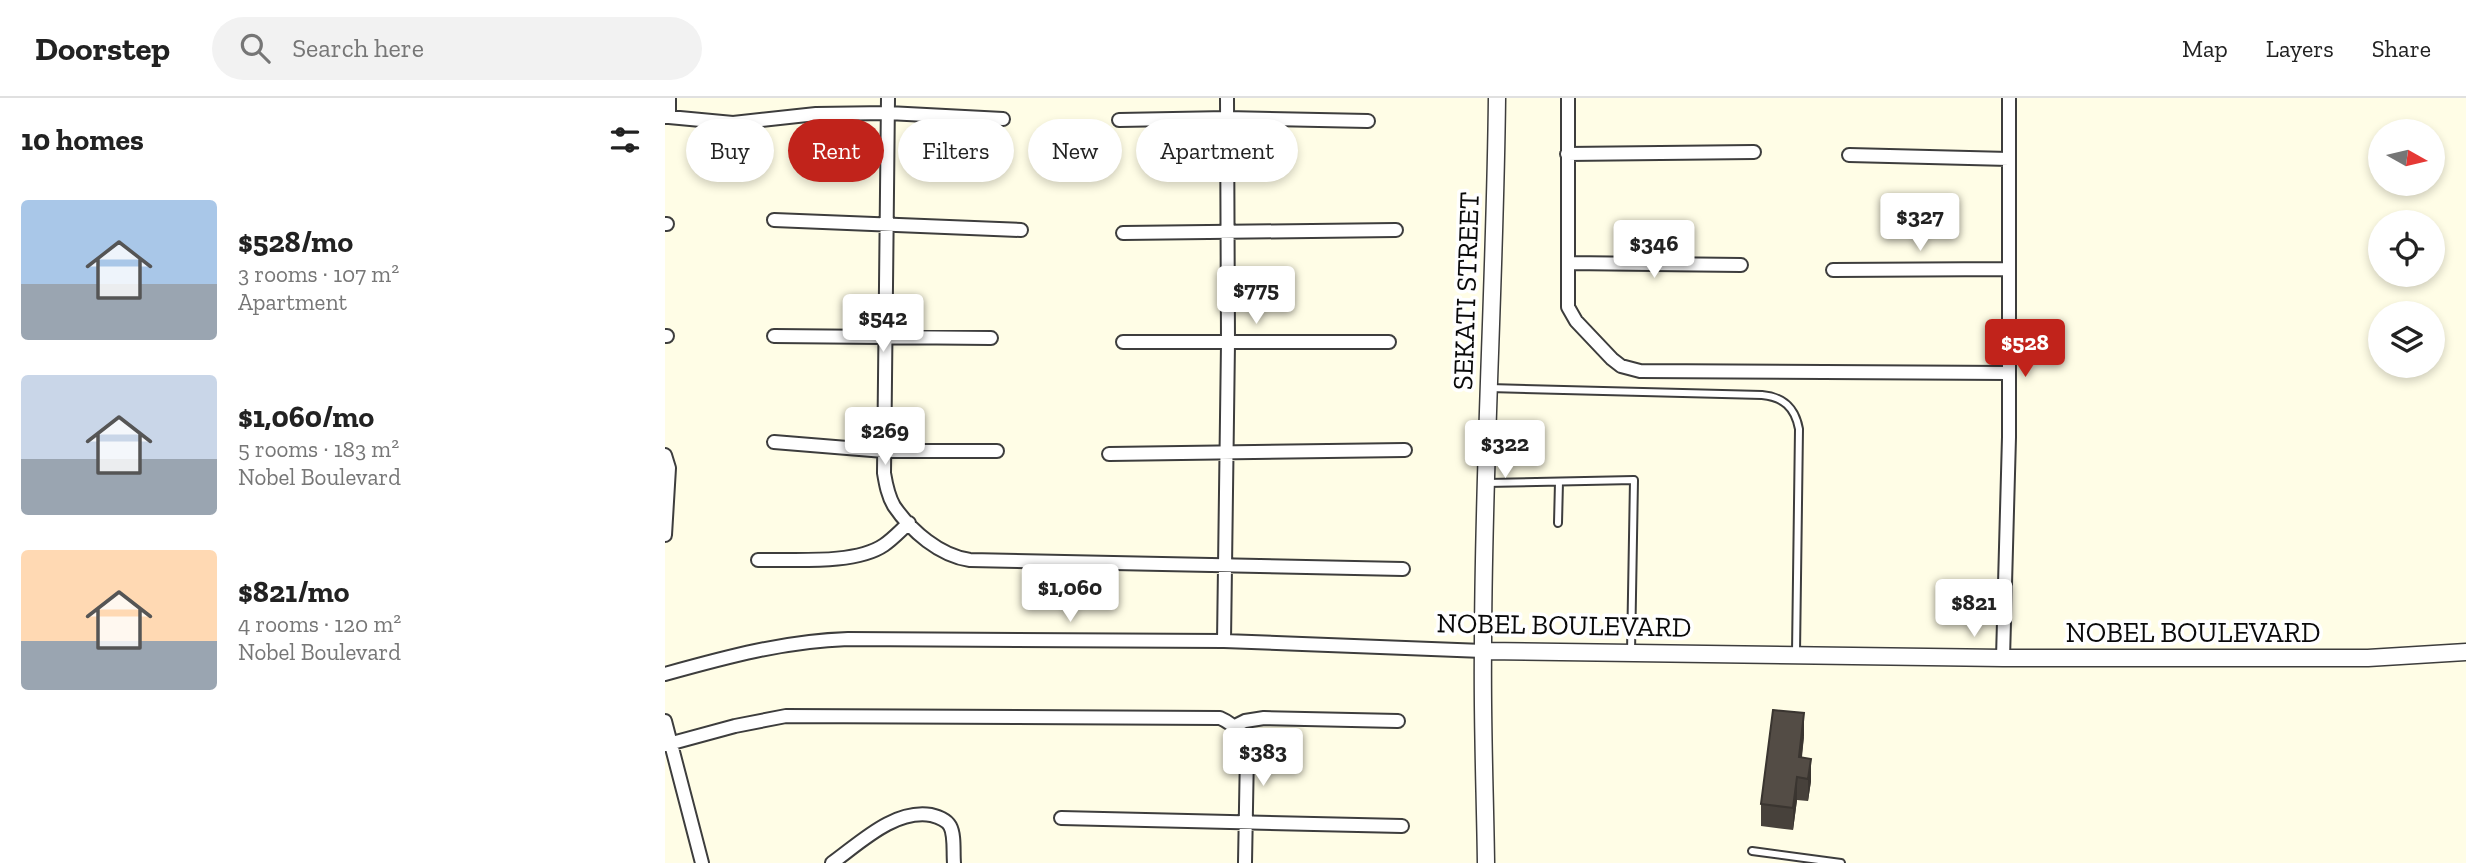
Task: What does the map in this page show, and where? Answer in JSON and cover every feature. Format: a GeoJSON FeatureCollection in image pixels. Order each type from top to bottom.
{"type":"FeatureCollection","features":[{"type":"Feature","properties":{"kind":"street"},"geometry":{"type":"LineString","coordinates":[[669,98],[667,117],[733,123],[788,116],[888,114],[1003,119]]}},
{"type":"Feature","properties":{"kind":"street"},"geometry":{"type":"LineString","coordinates":[[888,98],[884,451],[887,491],[894,505],[909,523],[939,550],[960,558],[1403,569]]}},
{"type":"Feature","properties":{"kind":"street"},"geometry":{"type":"LineString","coordinates":[[1224,641],[1228,343],[1227,98]]}},
{"type":"Feature","properties":{"kind":"street","name":"SEKATI STREET"},"geometry":{"type":"LineString","coordinates":[[1486,863],[1483,651],[1497,98]]}},
{"type":"Feature","properties":{"kind":"street"},"geometry":{"type":"LineString","coordinates":[[1568,98],[1568,307],[1571,314],[1612,359],[1622,366],[1631,369],[1811,374],[2008,373]]}},
{"type":"Feature","properties":{"kind":"street"},"geometry":{"type":"LineString","coordinates":[[2003,658],[2009,437],[2009,98]]}},
{"type":"Feature","properties":{"kind":"street"},"geometry":{"type":"LineString","coordinates":[[1122,120],[1227,118],[1368,121]]}},
{"type":"Feature","properties":{"kind":"street"},"geometry":{"type":"LineString","coordinates":[[1567,154],[1754,152]]}},
{"type":"Feature","properties":{"kind":"street"},"geometry":{"type":"LineString","coordinates":[[1849,155],[2009,159]]}},
{"type":"Feature","properties":{"kind":"street"},"geometry":{"type":"LineString","coordinates":[[774,220],[1021,230]]}},
{"type":"Feature","properties":{"kind":"street"},"geometry":{"type":"LineString","coordinates":[[1123,233],[1395,230]]}},
{"type":"Feature","properties":{"kind":"street"},"geometry":{"type":"LineString","coordinates":[[1568,263],[1741,265]]}},
{"type":"Feature","properties":{"kind":"street"},"geometry":{"type":"LineString","coordinates":[[1833,270],[2008,269]]}},
{"type":"Feature","properties":{"kind":"street"},"geometry":{"type":"LineString","coordinates":[[774,336],[991,338]]}},
{"type":"Feature","properties":{"kind":"street"},"geometry":{"type":"LineString","coordinates":[[1123,342],[1389,342]]}},
{"type":"Feature","properties":{"kind":"street"},"geometry":{"type":"LineString","coordinates":[[774,442],[884,451],[997,452]]}},
{"type":"Feature","properties":{"kind":"street"},"geometry":{"type":"LineString","coordinates":[[1109,454],[1405,450]]}},
{"type":"Feature","properties":{"kind":"street"},"geometry":{"type":"LineString","coordinates":[[665,455],[669,468],[665,535]]}},
{"type":"Feature","properties":{"kind":"street"},"geometry":{"type":"LineString","coordinates":[[758,560],[845,558],[883,546],[909,523]]}},
{"type":"Feature","properties":{"kind":"street","name":"NOBEL BOULEVARD"},"geometry":{"type":"LineString","coordinates":[[665,674],[727,656],[811,640],[1224,641],[1483,651],[2003,658],[2368,659],[2466,652]]}},
{"type":"Feature","properties":{"kind":"street"},"geometry":{"type":"LineString","coordinates":[[667,744],[786,716],[1211,717],[1235,726],[1242,736],[1247,752],[1245,863]]}},
{"type":"Feature","properties":{"kind":"street"},"geometry":{"type":"LineString","coordinates":[[1235,726],[1245,721],[1264,718],[1398,721]]}},
{"type":"Feature","properties":{"kind":"street"},"geometry":{"type":"LineString","coordinates":[[665,721],[667,744],[702,863]]}},
{"type":"Feature","properties":{"kind":"street"},"geometry":{"type":"LineString","coordinates":[[832,863],[891,822],[918,814],[939,817],[949,825],[954,863]]}},
{"type":"Feature","properties":{"kind":"street"},"geometry":{"type":"LineString","coordinates":[[1061,818],[1402,826]]}},
{"type":"Feature","properties":{"kind":"lane"},"geometry":{"type":"LineString","coordinates":[[1488,388],[1762,395],[1774,396],[1791,407],[1797,417],[1799,429],[1796,655]]}},
{"type":"Feature","properties":{"kind":"lane"},"geometry":{"type":"LineString","coordinates":[[1486,483],[1634,480],[1631,652]]}},
{"type":"Feature","properties":{"kind":"lane"},"geometry":{"type":"LineString","coordinates":[[1558,523],[1559,481]]}},
{"type":"Feature","properties":{"kind":"lane"},"geometry":{"type":"LineString","coordinates":[[1752,851],[1842,863]]}},
{"type":"Feature","properties":{"kind":"building"},"geometry":{"type":"Polygon","coordinates":[[[1773,710],[1804,713],[1799,757],[1811,759],[1808,779],[1797,777],[1793,808],[1761,804],[1773,710]]]}}]}
